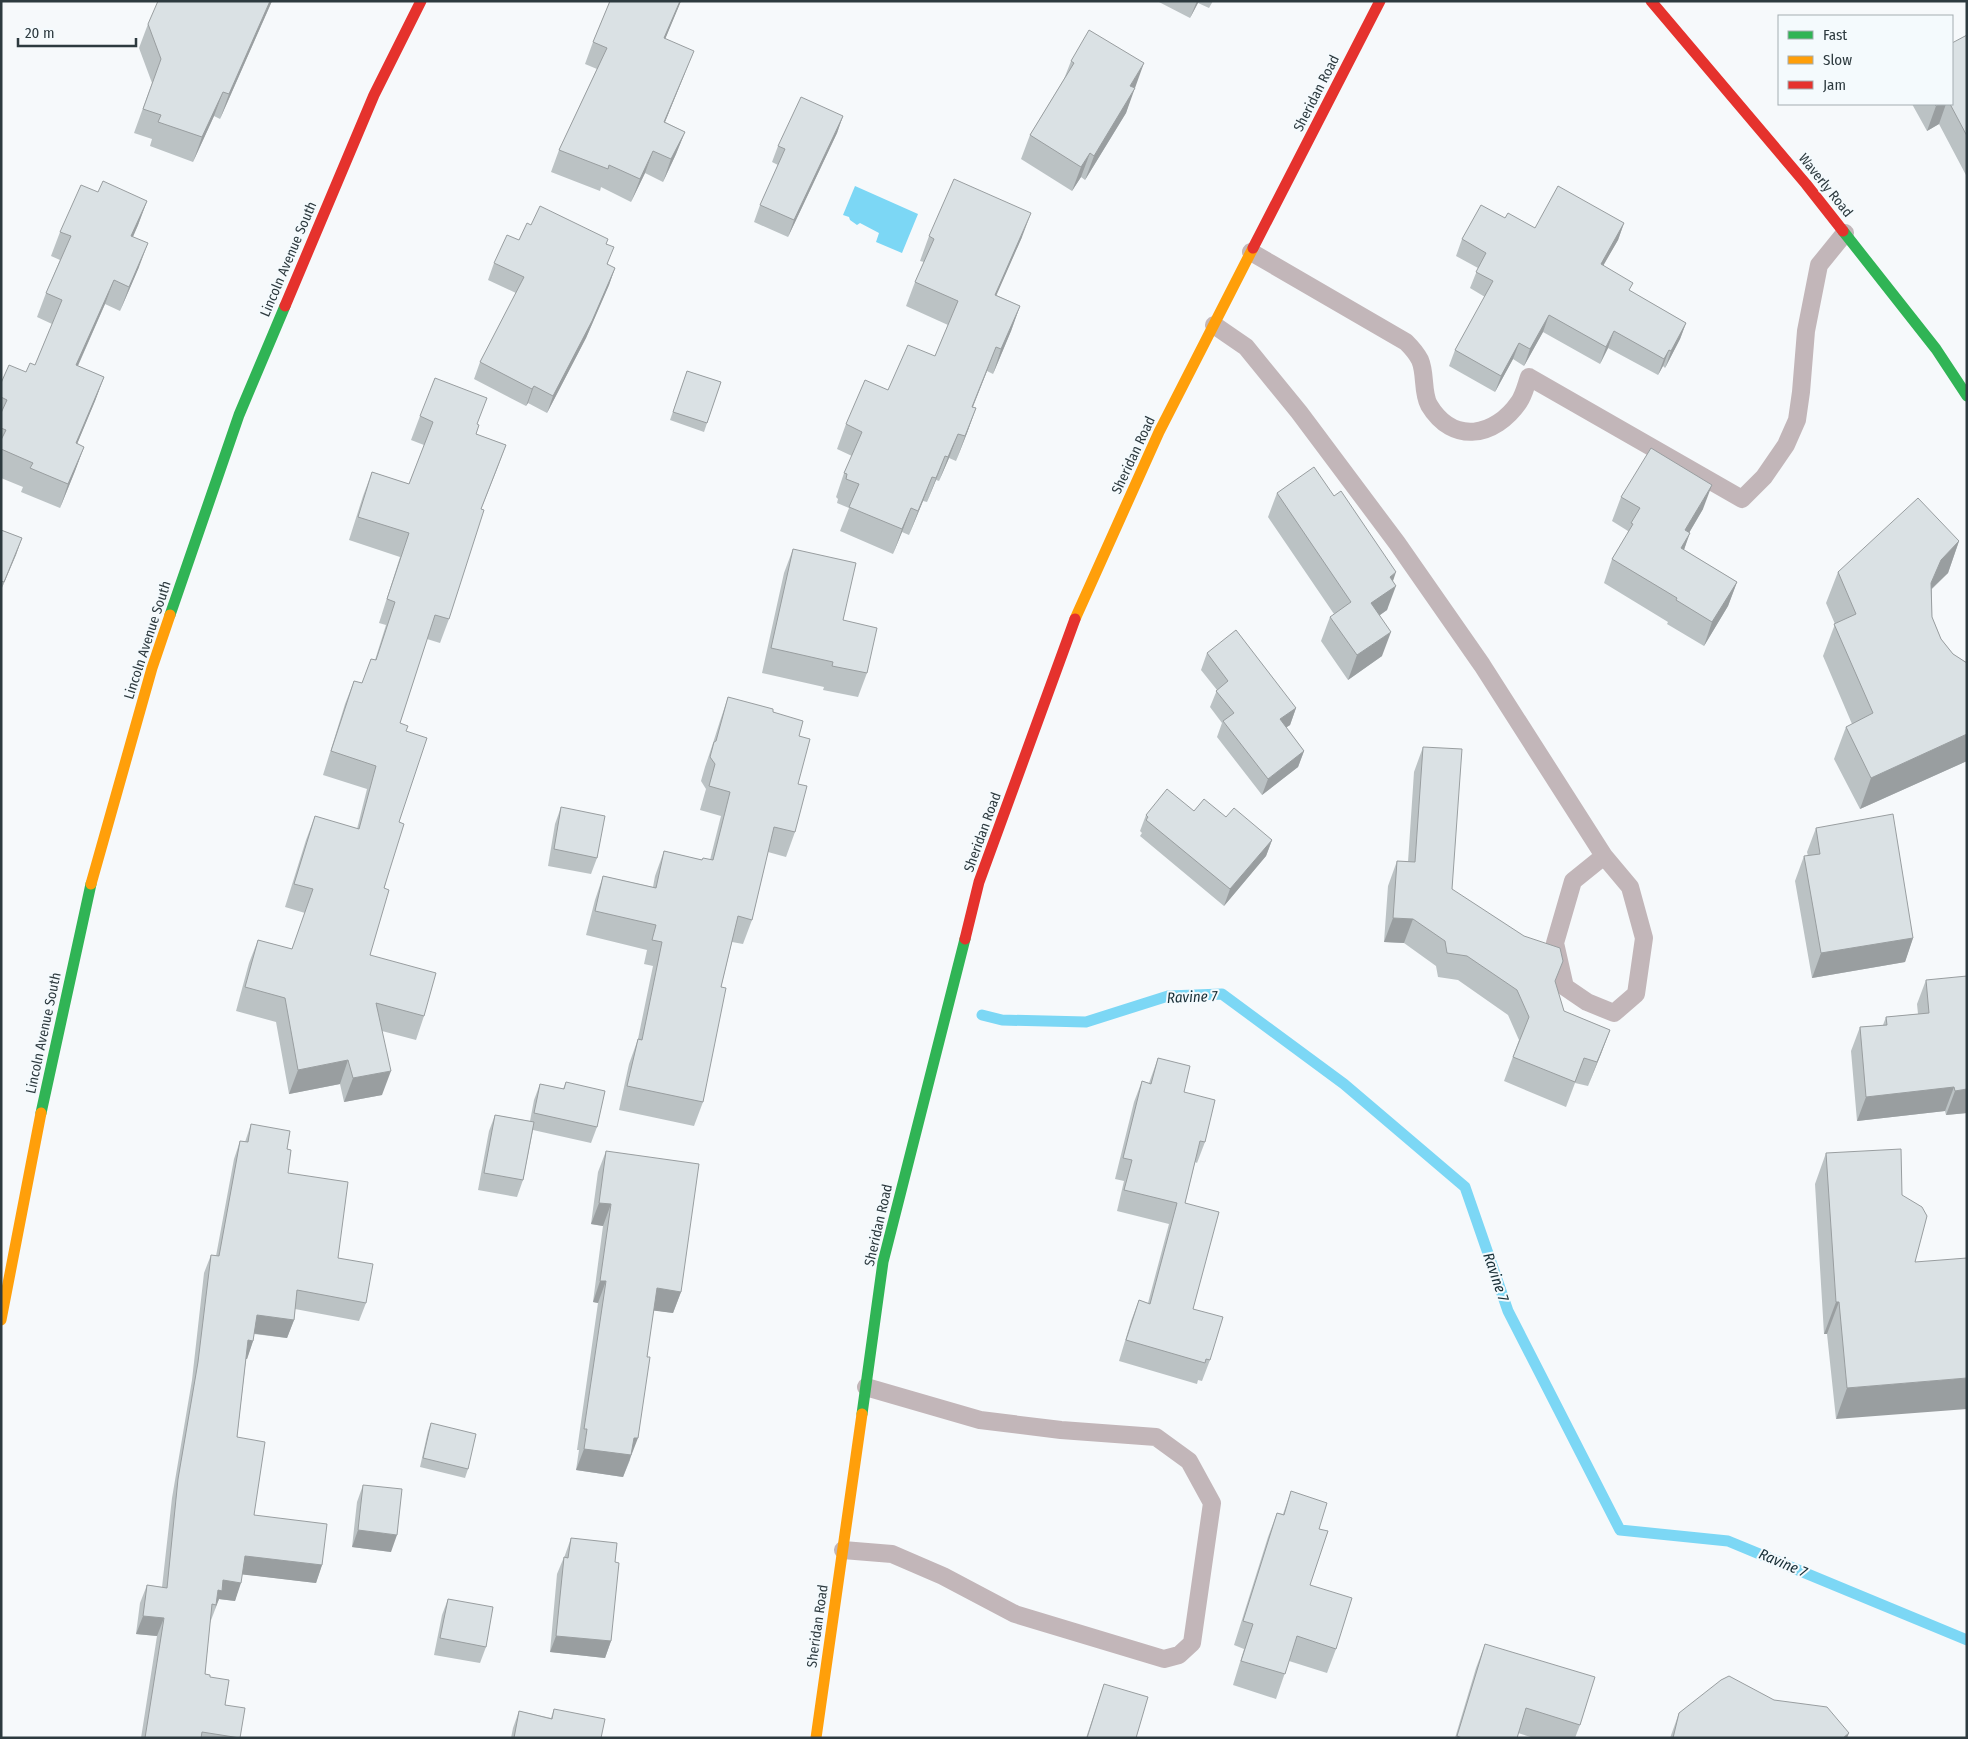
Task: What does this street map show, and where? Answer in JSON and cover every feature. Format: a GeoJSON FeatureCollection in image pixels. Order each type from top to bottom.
{"type":"FeatureCollection","features":[{"type":"Feature","properties":{"kind":"street","name":"Lincoln Avenue South"},"geometry":{"type":"LineString","coordinates":[[1,1320],[29,1168],[90,886],[152,668],[238,415],[374,94],[421,1]]}},
{"type":"Feature","properties":{"kind":"street","name":"Sheridan Road"},"geometry":{"type":"LineString","coordinates":[[816,1738],[883,1262],[979,882],[1071,629],[1159,432],[1380,1]]}},
{"type":"Feature","properties":{"kind":"street","name":"Waverly Road"},"geometry":{"type":"LineString","coordinates":[[1651,1],[1845,232],[1936,349],[1967,396]]}},
{"type":"Feature","properties":{"kind":"lane"},"geometry":{"type":"LineString","coordinates":[[1251,252],[1406,342],[1420,360],[1428,403],[1438,418],[1454,430],[1468,433],[1482,432],[1502,419],[1519,402],[1529,377],[1742,499],[1764,477],[1786,445],[1797,420],[1802,392],[1806,331],[1819,265],[1845,232]]}},
{"type":"Feature","properties":{"kind":"lane"},"geometry":{"type":"LineString","coordinates":[[1214,325],[1246,347],[1252,354],[1299,412],[1397,543],[1482,665],[1604,856],[1630,887],[1644,938],[1636,994],[1614,1013],[1587,1002],[1565,987],[1555,943],[1573,881],[1604,856]]}},
{"type":"Feature","properties":{"kind":"lane"},"geometry":{"type":"LineString","coordinates":[[842,1550],[892,1554],[943,1576],[1016,1614],[1164,1660],[1179,1656],[1192,1643],[1212,1504],[1189,1461],[1156,1437],[1061,1430],[980,1420],[866,1387]]}},
{"type":"Feature","properties":{"kind":"water"},"geometry":{"type":"Polygon","coordinates":[[[855,186],[918,214],[902,253],[876,242],[879,233],[860,223],[857,225],[849,217],[843,215],[855,186]]]}},
{"type":"Feature","properties":{"kind":"building"},"geometry":{"type":"Polygon","coordinates":[[[158,1],[270,1],[229,94],[223,92],[202,137],[158,122],[161,115],[143,109],[161,59],[148,24],[158,1]]]}},
{"type":"Feature","properties":{"kind":"building"},"geometry":{"type":"Polygon","coordinates":[[[610,1],[680,1],[664,38],[694,51],[664,122],[685,132],[671,159],[653,151],[640,179],[609,165],[608,169],[559,150],[607,48],[593,42],[610,1]]]}},
{"type":"Feature","properties":{"kind":"building"},"geometry":{"type":"Polygon","coordinates":[[[1089,30],[1144,63],[1130,86],[1135,88],[1094,156],[1090,153],[1081,167],[1030,135],[1074,63],[1071,61],[1089,30]]]}},
{"type":"Feature","properties":{"kind":"building"},"geometry":{"type":"Polygon","coordinates":[[[1967,35],[1967,136],[1951,105],[1953,105],[1953,42],[1967,35]]]}},
{"type":"Feature","properties":{"kind":"building"},"geometry":{"type":"Polygon","coordinates":[[[801,97],[843,116],[794,220],[760,205],[785,149],[778,146],[801,97]]]}},
{"type":"Feature","properties":{"kind":"building"},"geometry":{"type":"Polygon","coordinates":[[[954,179],[1031,213],[995,295],[1020,306],[1001,349],[996,347],[972,407],[976,408],[965,436],[958,434],[948,457],[945,456],[936,478],[932,477],[918,511],[911,508],[902,529],[849,507],[859,484],[846,479],[847,474],[844,473],[862,432],[846,424],[865,380],[888,390],[908,345],[935,356],[958,301],[915,282],[934,239],[929,236],[954,179]]]}},
{"type":"Feature","properties":{"kind":"building"},"geometry":{"type":"Polygon","coordinates":[[[103,181],[147,201],[131,236],[148,243],[129,287],[114,280],[76,365],[104,377],[76,443],[84,447],[68,484],[30,468],[33,463],[1,449],[1,440],[6,430],[1,428],[1,413],[7,400],[1,397],[1,383],[9,365],[26,372],[30,363],[35,365],[62,300],[46,293],[71,236],[60,232],[81,185],[98,192],[103,181]]]}},
{"type":"Feature","properties":{"kind":"building"},"geometry":{"type":"Polygon","coordinates":[[[1558,186],[1624,223],[1601,264],[1633,283],[1629,290],[1686,323],[1671,351],[1669,350],[1664,359],[1614,331],[1606,347],[1549,315],[1530,349],[1519,343],[1501,376],[1455,350],[1493,281],[1476,272],[1486,253],[1462,239],[1481,205],[1505,218],[1508,213],[1535,228],[1558,186]]]}},
{"type":"Feature","properties":{"kind":"building"},"geometry":{"type":"Polygon","coordinates":[[[540,206],[608,239],[606,244],[614,247],[607,264],[615,268],[592,321],[553,396],[534,386],[532,389],[480,362],[524,277],[494,263],[507,235],[519,240],[527,223],[531,225],[540,206]]]}},
{"type":"Feature","properties":{"kind":"building"},"geometry":{"type":"Polygon","coordinates":[[[687,371],[721,382],[707,423],[673,412],[687,371]]]}},
{"type":"Feature","properties":{"kind":"building"},"geometry":{"type":"Polygon","coordinates":[[[435,378],[487,398],[477,424],[479,425],[476,434],[506,445],[481,509],[484,510],[449,619],[435,615],[400,723],[408,726],[406,731],[427,738],[399,822],[404,824],[384,888],[389,890],[370,955],[436,973],[424,1016],[376,1003],[391,1071],[353,1078],[348,1060],[298,1070],[285,998],[245,987],[258,940],[292,949],[313,889],[294,884],[315,816],[359,829],[376,766],[331,751],[354,681],[362,683],[371,659],[376,660],[395,602],[387,599],[409,533],[358,517],[372,472],[409,484],[433,422],[420,416],[435,378]]]}},
{"type":"Feature","properties":{"kind":"building"},"geometry":{"type":"Polygon","coordinates":[[[1651,448],[1712,485],[1685,530],[1690,533],[1681,548],[1737,582],[1712,622],[1676,600],[1677,598],[1612,559],[1633,524],[1631,523],[1640,508],[1621,497],[1651,448]]]}},
{"type":"Feature","properties":{"kind":"building"},"geometry":{"type":"Polygon","coordinates":[[[1314,467],[1334,496],[1341,491],[1396,572],[1390,577],[1396,586],[1371,603],[1391,632],[1357,655],[1330,617],[1351,602],[1277,493],[1314,467]]]}},
{"type":"Feature","properties":{"kind":"building"},"geometry":{"type":"Polygon","coordinates":[[[1918,498],[1959,541],[1941,560],[1931,583],[1932,617],[1941,639],[1953,654],[1967,663],[1967,734],[1871,778],[1846,727],[1873,713],[1834,624],[1856,614],[1838,572],[1918,498]]]}},
{"type":"Feature","properties":{"kind":"building"},"geometry":{"type":"Polygon","coordinates":[[[1,530],[22,538],[4,582],[1,581],[1,530]]]}},
{"type":"Feature","properties":{"kind":"building"},"geometry":{"type":"Polygon","coordinates":[[[793,549],[856,563],[843,620],[877,628],[867,673],[832,666],[833,662],[771,648],[793,549]]]}},
{"type":"Feature","properties":{"kind":"building"},"geometry":{"type":"Polygon","coordinates":[[[1236,630],[1296,708],[1280,719],[1304,751],[1268,779],[1223,721],[1234,713],[1216,691],[1228,681],[1207,653],[1236,630]]]}},
{"type":"Feature","properties":{"kind":"building"},"geometry":{"type":"Polygon","coordinates":[[[728,697],[773,709],[773,712],[803,721],[799,736],[810,739],[798,784],[807,786],[795,832],[774,827],[752,920],[738,916],[721,987],[726,988],[703,1102],[627,1086],[638,1039],[642,1040],[662,942],[652,940],[656,925],[595,911],[603,876],[656,888],[664,851],[702,860],[703,858],[713,860],[730,792],[709,786],[715,764],[710,757],[728,697]]]}},
{"type":"Feature","properties":{"kind":"building"},"geometry":{"type":"Polygon","coordinates":[[[1423,747],[1462,749],[1452,889],[1524,936],[1560,948],[1563,961],[1555,981],[1564,1011],[1610,1030],[1597,1062],[1584,1058],[1575,1082],[1513,1057],[1529,1017],[1517,990],[1467,956],[1447,953],[1445,941],[1413,919],[1393,918],[1397,861],[1415,862],[1423,747]]]}},
{"type":"Feature","properties":{"kind":"building"},"geometry":{"type":"Polygon","coordinates":[[[1167,789],[1194,811],[1204,799],[1226,817],[1234,808],[1272,840],[1230,889],[1146,820],[1148,817],[1146,815],[1167,789]]]}},
{"type":"Feature","properties":{"kind":"building"},"geometry":{"type":"Polygon","coordinates":[[[561,807],[605,816],[597,858],[554,849],[561,807]]]}},
{"type":"Feature","properties":{"kind":"building"},"geometry":{"type":"Polygon","coordinates":[[[1893,814],[1913,938],[1821,953],[1804,856],[1820,854],[1816,828],[1893,814]]]}},
{"type":"Feature","properties":{"kind":"building"},"geometry":{"type":"Polygon","coordinates":[[[1967,976],[1967,1089],[1955,1091],[1954,1087],[1866,1097],[1860,1027],[1887,1025],[1886,1017],[1929,1013],[1926,980],[1967,976]]]}},
{"type":"Feature","properties":{"kind":"building"},"geometry":{"type":"Polygon","coordinates":[[[1158,1058],[1190,1066],[1184,1092],[1215,1100],[1205,1142],[1200,1141],[1185,1203],[1219,1212],[1193,1309],[1223,1317],[1210,1360],[1206,1359],[1205,1363],[1126,1340],[1139,1300],[1150,1304],[1177,1203],[1124,1190],[1132,1160],[1123,1158],[1142,1081],[1151,1084],[1158,1058]]]}},
{"type":"Feature","properties":{"kind":"building"},"geometry":{"type":"Polygon","coordinates":[[[566,1082],[605,1091],[597,1127],[534,1113],[540,1084],[564,1089],[566,1082]]]}},
{"type":"Feature","properties":{"kind":"building"},"geometry":{"type":"Polygon","coordinates":[[[495,1115],[534,1122],[523,1180],[484,1173],[495,1115]]]}},
{"type":"Feature","properties":{"kind":"building"},"geometry":{"type":"Polygon","coordinates":[[[251,1124],[290,1131],[287,1149],[291,1150],[288,1173],[348,1182],[338,1258],[373,1264],[366,1303],[297,1290],[294,1320],[257,1315],[253,1341],[248,1340],[237,1437],[265,1442],[254,1515],[327,1524],[322,1565],[245,1556],[241,1583],[223,1580],[222,1591],[218,1590],[216,1605],[212,1604],[205,1674],[210,1675],[210,1677],[229,1680],[225,1705],[245,1708],[240,1738],[202,1732],[201,1738],[145,1738],[164,1618],[143,1616],[147,1585],[167,1588],[178,1479],[198,1362],[211,1255],[219,1256],[240,1141],[248,1142],[251,1124]]]}},
{"type":"Feature","properties":{"kind":"building"},"geometry":{"type":"Polygon","coordinates":[[[1901,1149],[1902,1195],[1922,1207],[1927,1216],[1915,1262],[1967,1258],[1967,1378],[1847,1388],[1839,1302],[1836,1302],[1826,1153],[1901,1149]]]}},
{"type":"Feature","properties":{"kind":"building"},"geometry":{"type":"Polygon","coordinates":[[[606,1151],[699,1164],[681,1292],[657,1288],[647,1357],[650,1357],[638,1438],[634,1438],[631,1455],[584,1449],[587,1429],[584,1429],[606,1281],[600,1281],[611,1204],[599,1203],[606,1151]]]}},
{"type":"Feature","properties":{"kind":"building"},"geometry":{"type":"Polygon","coordinates":[[[431,1423],[476,1434],[468,1469],[423,1458],[431,1423]]]}},
{"type":"Feature","properties":{"kind":"building"},"geometry":{"type":"Polygon","coordinates":[[[363,1485],[402,1489],[397,1535],[358,1530],[363,1485]]]}},
{"type":"Feature","properties":{"kind":"building"},"geometry":{"type":"Polygon","coordinates":[[[1291,1491],[1327,1503],[1319,1529],[1328,1531],[1310,1585],[1352,1598],[1336,1649],[1297,1636],[1285,1674],[1241,1661],[1253,1624],[1243,1621],[1277,1513],[1284,1515],[1291,1491]]]}},
{"type":"Feature","properties":{"kind":"building"},"geometry":{"type":"Polygon","coordinates":[[[571,1538],[617,1543],[615,1562],[619,1563],[611,1641],[556,1636],[564,1557],[568,1558],[571,1538]]]}},
{"type":"Feature","properties":{"kind":"building"},"geometry":{"type":"Polygon","coordinates":[[[448,1599],[493,1607],[486,1647],[440,1638],[448,1599]]]}},
{"type":"Feature","properties":{"kind":"building"},"geometry":{"type":"Polygon","coordinates":[[[1485,1644],[1595,1677],[1580,1725],[1526,1708],[1517,1738],[1462,1738],[1457,1736],[1485,1644]]]}},
{"type":"Feature","properties":{"kind":"building"},"geometry":{"type":"Polygon","coordinates":[[[1729,1676],[1774,1700],[1827,1707],[1849,1733],[1843,1738],[1673,1738],[1679,1713],[1721,1680],[1729,1676]]]}},
{"type":"Feature","properties":{"kind":"building"},"geometry":{"type":"Polygon","coordinates":[[[1104,1684],[1148,1697],[1136,1738],[1087,1738],[1104,1684]]]}},
{"type":"Feature","properties":{"kind":"building"},"geometry":{"type":"Polygon","coordinates":[[[554,1709],[605,1719],[601,1738],[514,1738],[519,1711],[552,1719],[554,1709]]]}},
{"type":"Feature","properties":{"kind":"waterway","name":"Ravine 7"},"geometry":{"type":"LineString","coordinates":[[982,1015],[1002,1020],[1086,1022],[1168,996],[1222,994],[1344,1084],[1465,1187],[1508,1311],[1620,1530],[1728,1541],[1967,1640]]}},
{"type":"Feature","properties":{"kind":"traffic: fast"},"geometry":{"type":"LineString","coordinates":[[1843,231],[1936,349],[1967,396]]}},
{"type":"Feature","properties":{"kind":"traffic: fast"},"geometry":{"type":"LineString","coordinates":[[170,615],[239,415],[285,306]]}},
{"type":"Feature","properties":{"kind":"traffic: fast"},"geometry":{"type":"LineString","coordinates":[[41,1113],[91,884]]}},
{"type":"Feature","properties":{"kind":"traffic: fast"},"geometry":{"type":"LineString","coordinates":[[862,1414],[883,1262],[965,939]]}},
{"type":"Feature","properties":{"kind":"traffic: slow"},"geometry":{"type":"LineString","coordinates":[[1075,619],[1159,432],[1253,248]]}},
{"type":"Feature","properties":{"kind":"traffic: slow"},"geometry":{"type":"LineString","coordinates":[[91,884],[152,668],[170,615]]}},
{"type":"Feature","properties":{"kind":"traffic: slow"},"geometry":{"type":"LineString","coordinates":[[1,1320],[41,1113]]}},
{"type":"Feature","properties":{"kind":"traffic: slow"},"geometry":{"type":"LineString","coordinates":[[816,1738],[862,1414]]}},
{"type":"Feature","properties":{"kind":"traffic: jam"},"geometry":{"type":"LineString","coordinates":[[285,306],[374,95],[421,1]]}},
{"type":"Feature","properties":{"kind":"traffic: jam"},"geometry":{"type":"LineString","coordinates":[[1253,248],[1380,1]]}},
{"type":"Feature","properties":{"kind":"traffic: jam"},"geometry":{"type":"LineString","coordinates":[[1651,1],[1806,184],[1843,231]]}},
{"type":"Feature","properties":{"kind":"traffic: jam"},"geometry":{"type":"LineString","coordinates":[[965,939],[979,882],[1075,619]]}}]}
